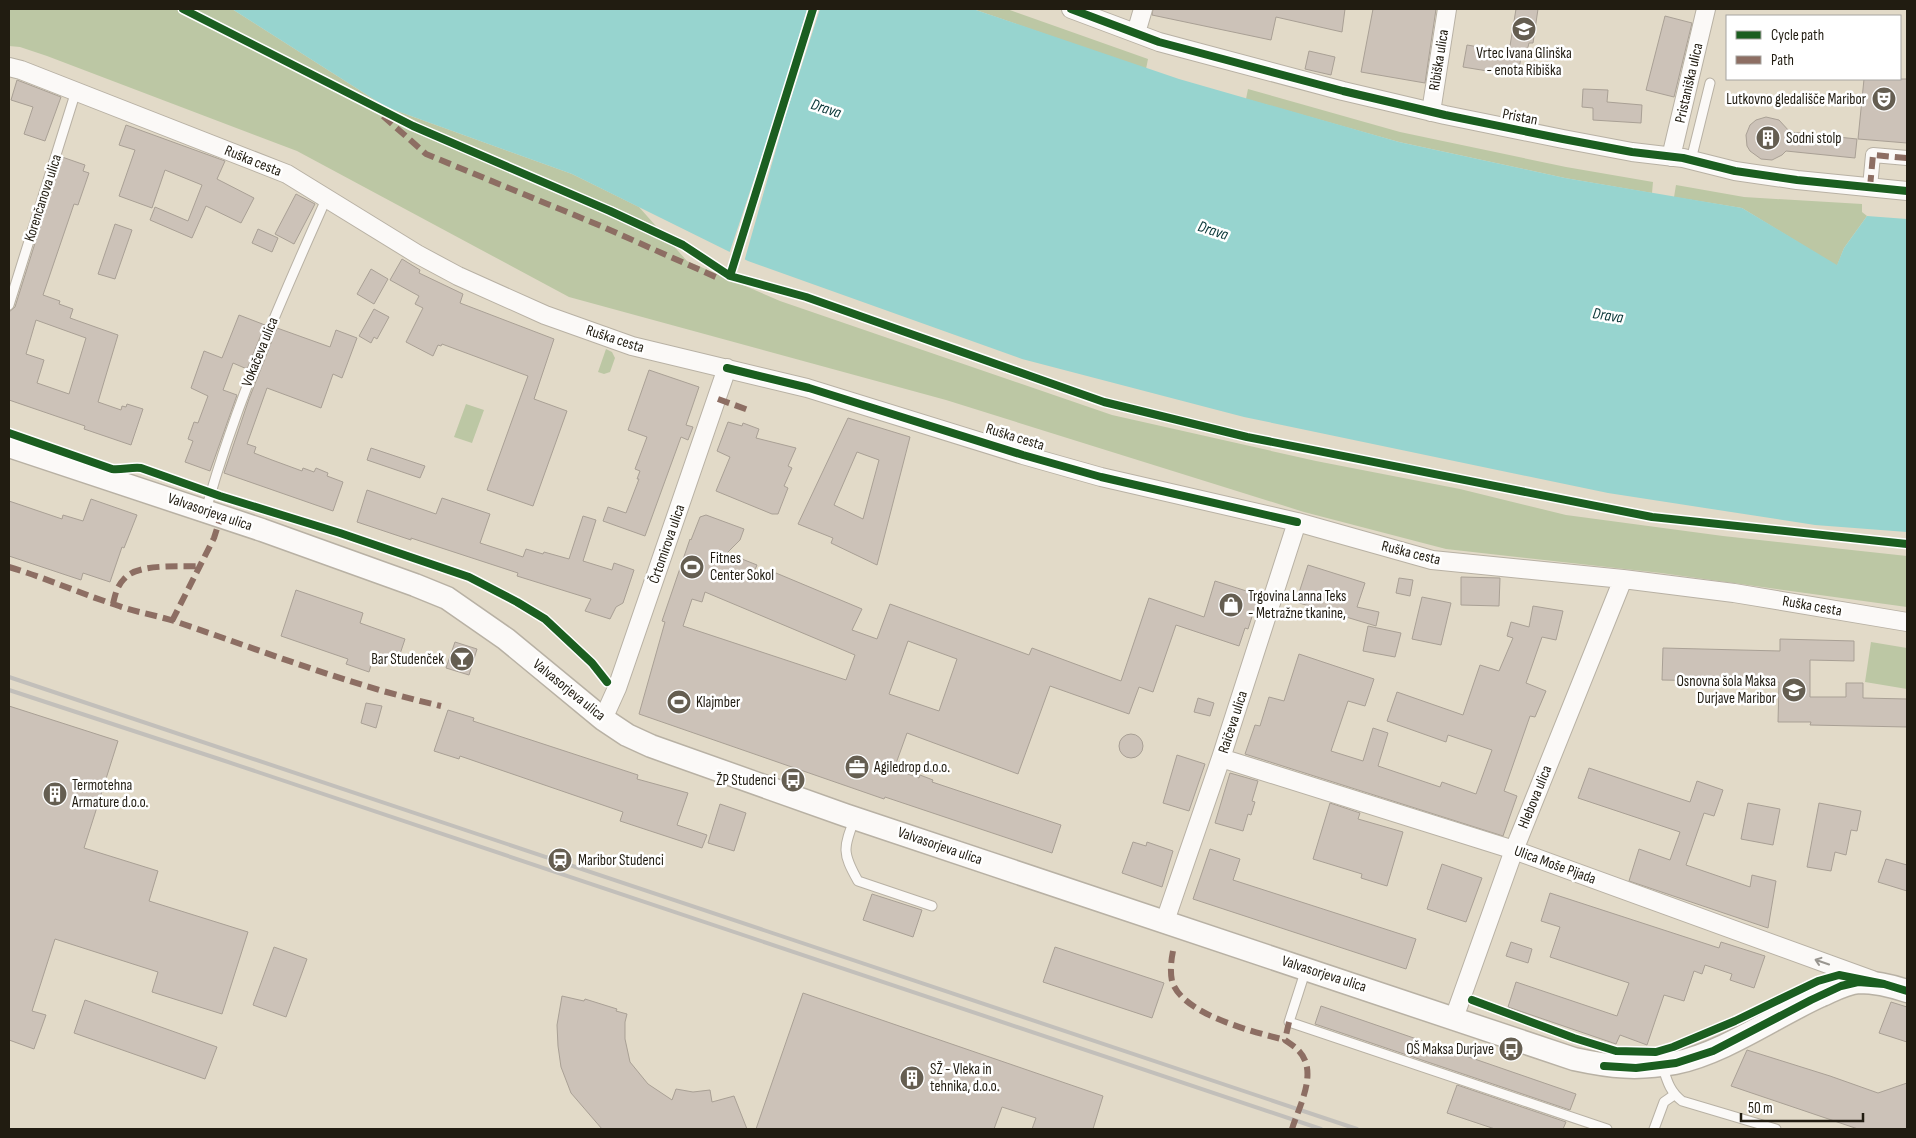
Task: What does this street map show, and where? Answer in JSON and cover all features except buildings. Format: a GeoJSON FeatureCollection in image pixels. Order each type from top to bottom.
{"type":"FeatureCollection","features":[{"type":"Feature","properties":{"kind":"street","name":"Pristan"},"geometry":{"type":"LineString","coordinates":[[1071,9],[1168,44],[1343,91],[1431,112],[1563,140],[1691,160],[1744,172],[1797,180],[1907,191]]}},
{"type":"Feature","properties":{"kind":"street"},"geometry":{"type":"LineString","coordinates":[[1136,33],[1142,9]]}},
{"type":"Feature","properties":{"kind":"street","name":"Ribiška ulica"},"geometry":{"type":"LineString","coordinates":[[1431,112],[1447,9]]}},
{"type":"Feature","properties":{"kind":"street","name":"Pristaniška ulica"},"geometry":{"type":"LineString","coordinates":[[1671,157],[1706,9]]}},
{"type":"Feature","properties":{"kind":"street","name":"Ruška cesta"},"geometry":{"type":"LineString","coordinates":[[9,67],[76,91],[287,174],[458,276],[545,315],[632,346],[807,388],[1023,455],[1101,477],[1297,522],[1432,560],[1623,579],[1734,593],[1907,622]]}},
{"type":"Feature","properties":{"kind":"street"},"geometry":{"type":"LineString","coordinates":[[1870,188],[1873,155],[1907,158]]}},
{"type":"Feature","properties":{"kind":"street","name":"Črtomirova ulica"},"geometry":{"type":"LineString","coordinates":[[603,719],[617,688],[727,368]]}},
{"type":"Feature","properties":{"kind":"street","name":"Valvasorjeva ulica"},"geometry":{"type":"LineString","coordinates":[[9,446],[206,510],[447,598],[506,639],[603,719],[651,746],[855,818],[1582,1060],[1604,1066],[1636,1068],[1676,1063],[1713,1051],[1841,986],[1858,982],[1884,984],[1907,991]]}},
{"type":"Feature","properties":{"kind":"street","name":"Raičeva ulica"},"geometry":{"type":"LineString","coordinates":[[1165,921],[1221,758],[1297,522]]}},
{"type":"Feature","properties":{"kind":"street","name":"Hlebova ulica"},"geometry":{"type":"LineString","coordinates":[[1454,1018],[1514,850],[1623,579]]}},
{"type":"Feature","properties":{"kind":"street","name":"Ulica Moše Pijada"},"geometry":{"type":"LineString","coordinates":[[1221,758],[1514,850],[1774,946],[1884,984]]}},
{"type":"Feature","properties":{"kind":"lane"},"geometry":{"type":"LineString","coordinates":[[1691,160],[1710,83]]}},
{"type":"Feature","properties":{"kind":"lane","name":"Korenčanova ulica"},"geometry":{"type":"LineString","coordinates":[[9,305],[76,91]]}},
{"type":"Feature","properties":{"kind":"lane","name":"Vokačeva ulica"},"geometry":{"type":"LineString","coordinates":[[206,510],[241,399],[327,197]]}},
{"type":"Feature","properties":{"kind":"lane"},"geometry":{"type":"LineString","coordinates":[[855,818],[846,840],[845,854],[858,881],[932,906]]}},
{"type":"Feature","properties":{"kind":"lane"},"geometry":{"type":"LineString","coordinates":[[1306,968],[1289,1022],[1607,1129]]}},
{"type":"Feature","properties":{"kind":"lane"},"geometry":{"type":"LineString","coordinates":[[1662,1064],[1668,1086],[1674,1095],[1692,1104],[1776,1129]]}},
{"type":"Feature","properties":{"kind":"lane"},"geometry":{"type":"LineString","coordinates":[[1654,1129],[1664,1102],[1674,1095]]}},
{"type":"Feature","properties":{"kind":"green space"},"geometry":{"type":"Polygon","coordinates":[[[9,9],[232,9],[386,107],[572,174],[639,207],[687,261],[780,301],[1112,415],[1316,461],[1460,489],[1566,515],[1723,536],[1907,556],[1907,607],[1661,573],[1446,549],[1304,512],[946,400],[569,297],[297,151],[47,56],[20,47],[9,46],[9,9]]]}},
{"type":"Feature","properties":{"kind":"green space"},"geometry":{"type":"Polygon","coordinates":[[[973,9],[1007,9],[1148,59],[1146,69],[973,9]]]}},
{"type":"Feature","properties":{"kind":"green space"},"geometry":{"type":"Polygon","coordinates":[[[1248,89],[1400,132],[1566,167],[1653,182],[1652,193],[1565,178],[1399,142],[1246,99],[1248,89]]]}},
{"type":"Feature","properties":{"kind":"green space"},"geometry":{"type":"Polygon","coordinates":[[[1676,185],[1744,197],[1862,204],[1862,212],[1867,216],[1844,248],[1837,266],[1742,208],[1674,197],[1676,185]]]}},
{"type":"Feature","properties":{"kind":"green space"},"geometry":{"type":"Polygon","coordinates":[[[606,349],[612,352],[615,358],[610,372],[604,374],[598,372],[606,349]]]}},
{"type":"Feature","properties":{"kind":"green space"},"geometry":{"type":"Polygon","coordinates":[[[466,404],[484,410],[472,443],[454,437],[466,404]]]}},
{"type":"Feature","properties":{"kind":"green space"},"geometry":{"type":"Polygon","coordinates":[[[1871,642],[1907,648],[1907,689],[1865,682],[1871,642]]]}},
{"type":"Feature","properties":{"kind":"water","name":"Drava"},"geometry":{"type":"Polygon","coordinates":[[[232,9],[973,9],[1179,79],[1399,142],[1565,178],[1742,208],[1837,265],[1844,248],[1867,216],[1907,219],[1907,532],[1815,525],[1608,493],[1244,417],[1022,359],[748,261],[572,174],[386,107],[232,9]]]}},
{"type":"Feature","properties":{"kind":"pier"},"geometry":{"type":"Polygon","coordinates":[[[807,9],[820,9],[786,114],[744,262],[729,254],[777,111],[807,9]]]}},
{"type":"Feature","properties":{"kind":"railway"},"geometry":{"type":"LineString","coordinates":[[9,677],[1357,1129]]}},
{"type":"Feature","properties":{"kind":"railway"},"geometry":{"type":"LineString","coordinates":[[9,690],[1321,1129]]}},
{"type":"Feature","properties":{"kind":"marked path"},"geometry":{"type":"LineString","coordinates":[[383,116],[426,154],[601,226],[718,278]]}},
{"type":"Feature","properties":{"kind":"marked path"},"geometry":{"type":"LineString","coordinates":[[1870,187],[1873,155],[1907,158]]}},
{"type":"Feature","properties":{"kind":"marked path"},"geometry":{"type":"LineString","coordinates":[[718,399],[751,411]]}},
{"type":"Feature","properties":{"kind":"marked path"},"geometry":{"type":"LineString","coordinates":[[172,621],[214,538],[221,516]]}},
{"type":"Feature","properties":{"kind":"marked path"},"geometry":{"type":"LineString","coordinates":[[113,604],[124,579],[139,570],[159,567],[200,566]]}},
{"type":"Feature","properties":{"kind":"marked path"},"geometry":{"type":"LineString","coordinates":[[9,567],[89,596],[174,621],[340,678],[441,706]]}},
{"type":"Feature","properties":{"kind":"marked path"},"geometry":{"type":"LineString","coordinates":[[1173,951],[1172,981],[1178,993],[1190,1003],[1221,1020],[1285,1040]]}},
{"type":"Feature","properties":{"kind":"marked path"},"geometry":{"type":"LineString","coordinates":[[1289,1022],[1285,1040],[1297,1049],[1304,1058],[1307,1067],[1306,1088],[1292,1129]]}},
{"type":"Feature","properties":{"kind":"cycle path"},"geometry":{"type":"LineString","coordinates":[[183,9],[413,126],[610,211],[683,245],[730,276],[806,297],[1104,402],[1247,437],[1652,517],[1907,544]]}},
{"type":"Feature","properties":{"kind":"cycle path"},"geometry":{"type":"LineString","coordinates":[[730,276],[813,9]]}},
{"type":"Feature","properties":{"kind":"cycle path"},"geometry":{"type":"LineString","coordinates":[[1071,9],[1159,42],[1343,91],[1445,115],[1632,152],[1683,158],[1735,171],[1797,180],[1907,191]]}},
{"type":"Feature","properties":{"kind":"cycle path"},"geometry":{"type":"LineString","coordinates":[[727,368],[809,388],[1023,455],[1101,477],[1297,522]]}},
{"type":"Feature","properties":{"kind":"cycle path"},"geometry":{"type":"LineString","coordinates":[[9,433],[112,469],[141,468],[220,496],[340,533],[469,577],[545,619],[592,663],[607,682]]}},
{"type":"Feature","properties":{"kind":"cycle path"},"geometry":{"type":"LineString","coordinates":[[1472,1000],[1574,1038],[1616,1051],[1656,1052],[1673,1047],[1735,1021],[1818,981],[1839,975],[1884,984]]}},
{"type":"Feature","properties":{"kind":"cycle path"},"geometry":{"type":"LineString","coordinates":[[1604,1066],[1636,1068],[1676,1063],[1713,1051],[1841,986],[1858,982],[1884,984],[1907,991]]}},
{"type":"Feature","properties":{"kind":"place","name":"Vrtec Ivana Glinška - enota Ribiška"},"geometry":{"type":"Point","coordinates":[1524,29]}},
{"type":"Feature","properties":{"kind":"place","name":"Lutkovno gledališče Maribor"},"geometry":{"type":"Point","coordinates":[1884,99]}},
{"type":"Feature","properties":{"kind":"place","name":"Sodni stolp"},"geometry":{"type":"Point","coordinates":[1768,138]}},
{"type":"Feature","properties":{"kind":"place","name":"Fitnes Center Sokol"},"geometry":{"type":"Point","coordinates":[692,567]}},
{"type":"Feature","properties":{"kind":"place","name":"Trgovina Lanna Teks - Metražne tkanine,"},"geometry":{"type":"Point","coordinates":[1231,605]}},
{"type":"Feature","properties":{"kind":"place","name":"Bar Studenček"},"geometry":{"type":"Point","coordinates":[462,659]}},
{"type":"Feature","properties":{"kind":"place","name":"Osnovna šola Maksa Durjave Maribor"},"geometry":{"type":"Point","coordinates":[1794,690]}},
{"type":"Feature","properties":{"kind":"place","name":"Klajmber"},"geometry":{"type":"Point","coordinates":[679,702]}},
{"type":"Feature","properties":{"kind":"place","name":"Agiledrop d.o.o."},"geometry":{"type":"Point","coordinates":[857,767]}},
{"type":"Feature","properties":{"kind":"place","name":"ŽP Studenci"},"geometry":{"type":"Point","coordinates":[793,780]}},
{"type":"Feature","properties":{"kind":"place","name":"Termotehna Armature d.o.o."},"geometry":{"type":"Point","coordinates":[55,794]}},
{"type":"Feature","properties":{"kind":"place","name":"Maribor Studenci"},"geometry":{"type":"Point","coordinates":[560,860]}},
{"type":"Feature","properties":{"kind":"place","name":"OŠ Maksa Durjave"},"geometry":{"type":"Point","coordinates":[1511,1049]}},
{"type":"Feature","properties":{"kind":"place","name":"SŽ - Vleka in tehnika, d.o.o."},"geometry":{"type":"Point","coordinates":[912,1078]}}]}
